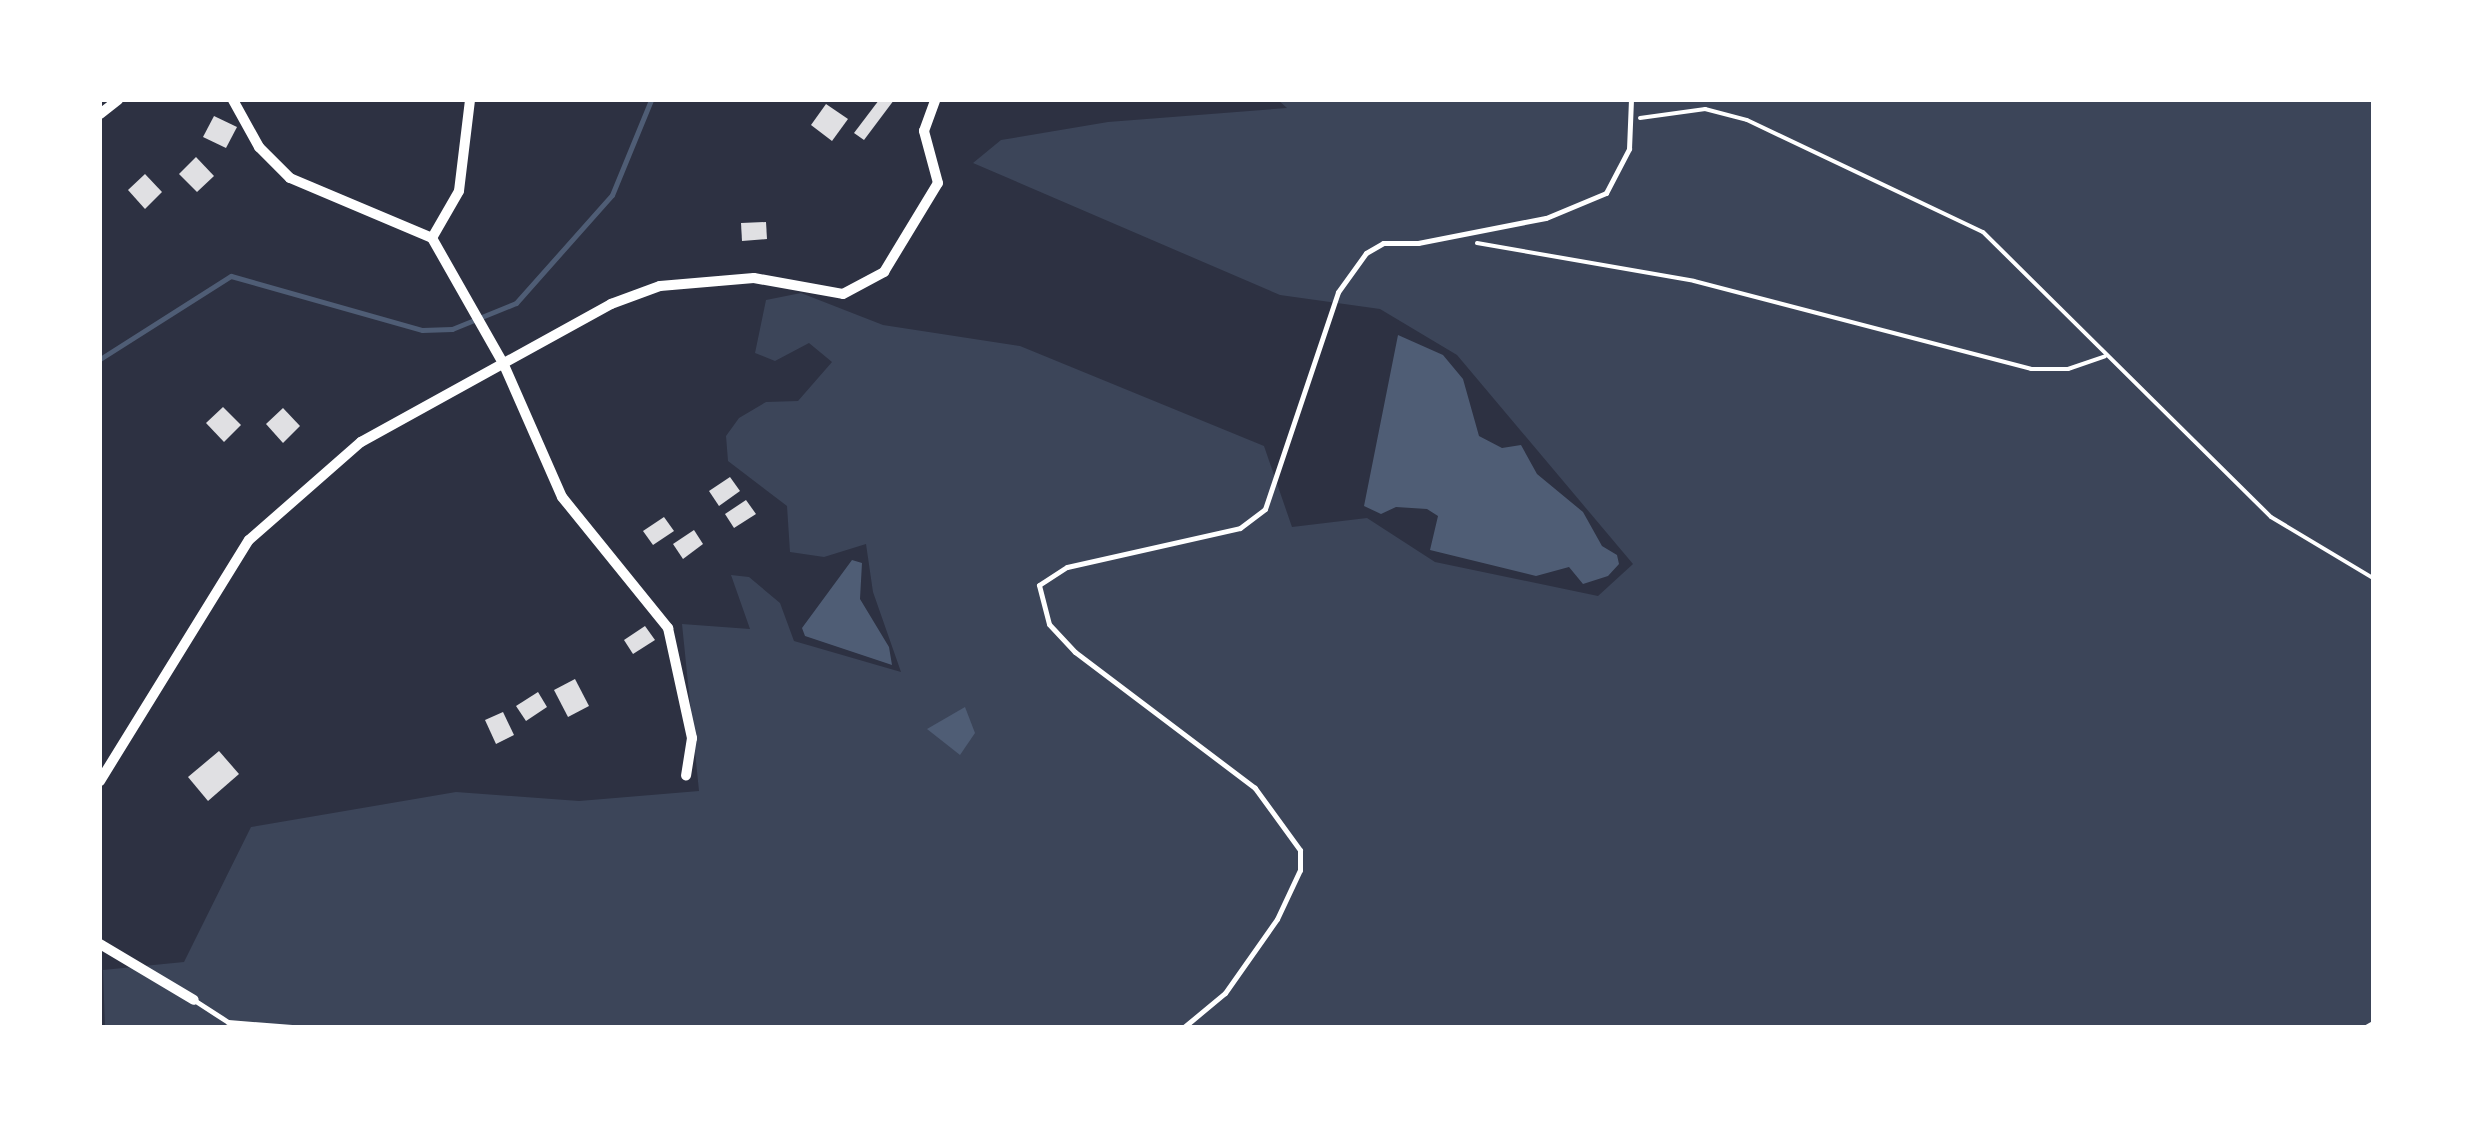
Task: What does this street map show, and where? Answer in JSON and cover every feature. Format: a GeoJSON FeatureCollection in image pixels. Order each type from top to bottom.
{"type":"FeatureCollection","features":[{"type":"Feature","properties":{"kind":"street"},"geometry":{"type":"LineString","coordinates":[[100,114],[118,100]]}},
{"type":"Feature","properties":{"kind":"street"},"geometry":{"type":"LineString","coordinates":[[233,100],[259,147],[290,178],[432,238],[504,365],[562,497],[668,628],[692,738],[686,776]]}},
{"type":"Feature","properties":{"kind":"street"},"geometry":{"type":"LineString","coordinates":[[432,238],[460,192],[470,100]]}},
{"type":"Feature","properties":{"kind":"street"},"geometry":{"type":"LineString","coordinates":[[100,781],[233,564],[278,510],[361,442],[611,304],[660,286],[754,278],[802,290],[861,290],[884,272],[938,183],[924,130],[935,100]]}},
{"type":"Feature","properties":{"kind":"street"},"geometry":{"type":"LineString","coordinates":[[100,944],[194,1000]]}},
{"type":"Feature","properties":{"kind":"lane"},"geometry":{"type":"LineString","coordinates":[[1184,1027],[1225,993],[1277,919],[1300,870],[1300,850],[1255,788],[1075,652],[1049,624],[1039,585],[1067,567],[1240,528],[1265,509],[1338,292],[1352,269],[1384,243],[1546,218],[1606,193],[1625,161],[1631,100]]}},
{"type":"Feature","properties":{"kind":"lane"},"geometry":{"type":"LineString","coordinates":[[194,1000],[228,1022],[292,1027]]}},
{"type":"Feature","properties":{"kind":"lane"},"geometry":{"type":"LineString","coordinates":[[2366,1027],[2373,1024]]}},
{"type":"Feature","properties":{"kind":"path"},"geometry":{"type":"LineString","coordinates":[[1630,120],[1705,108],[1747,120],[1928,202],[2004,249],[2105,356],[2271,517],[2373,578]]}},
{"type":"Feature","properties":{"kind":"path"},"geometry":{"type":"LineString","coordinates":[[1446,236],[1556,261],[1694,281],[2031,370],[2068,369],[2105,356]]}},
{"type":"Feature","properties":{"kind":"shaded area"},"geometry":{"type":"Polygon","coordinates":[[[1278,100],[2373,100],[2373,1027],[105,1027],[103,970],[184,962],[251,827],[456,792],[579,801],[699,791],[682,624],[750,629],[731,575],[749,577],[780,603],[794,641],[901,672],[873,592],[866,544],[824,557],[790,552],[787,506],[728,461],[726,436],[739,418],[766,402],[798,401],[832,362],[809,343],[775,361],[755,353],[766,300],[801,293],[883,325],[1020,346],[1264,446],[1292,527],[1367,518],[1435,562],[1598,596],[1633,564],[1457,355],[1380,309],[1280,295],[973,163],[1001,140],[1108,122],[1287,108],[1278,100]]]}},
{"type":"Feature","properties":{"kind":"shaded area"},"geometry":{"type":"Polygon","coordinates":[[[1398,335],[1443,355],[1463,379],[1479,436],[1502,448],[1521,445],[1537,474],[1583,512],[1602,546],[1617,555],[1619,564],[1608,576],[1583,584],[1569,567],[1536,576],[1430,550],[1438,516],[1427,509],[1396,507],[1381,514],[1364,506],[1398,335]]]}},
{"type":"Feature","properties":{"kind":"shaded area"},"geometry":{"type":"Polygon","coordinates":[[[852,560],[862,563],[860,599],[889,647],[892,665],[805,636],[802,628],[852,560]]]}},
{"type":"Feature","properties":{"kind":"shaded area"},"geometry":{"type":"Polygon","coordinates":[[[965,707],[975,733],[960,755],[927,729],[965,707]]]}},
{"type":"Feature","properties":{"kind":"building"},"geometry":{"type":"Polygon","coordinates":[[[879,100],[894,100],[864,140],[854,133],[879,100]]]}},
{"type":"Feature","properties":{"kind":"building"},"geometry":{"type":"Polygon","coordinates":[[[826,104],[848,119],[832,141],[811,125],[826,104]]]}},
{"type":"Feature","properties":{"kind":"building"},"geometry":{"type":"Polygon","coordinates":[[[214,116],[237,127],[226,148],[203,137],[214,116]]]}},
{"type":"Feature","properties":{"kind":"building"},"geometry":{"type":"Polygon","coordinates":[[[196,157],[214,176],[197,192],[179,174],[196,157]]]}},
{"type":"Feature","properties":{"kind":"building"},"geometry":{"type":"Polygon","coordinates":[[[145,174],[162,192],[145,209],[128,190],[145,174]]]}},
{"type":"Feature","properties":{"kind":"building"},"geometry":{"type":"Polygon","coordinates":[[[766,222],[767,239],[742,241],[741,223],[766,222]]]}},
{"type":"Feature","properties":{"kind":"building"},"geometry":{"type":"Polygon","coordinates":[[[223,407],[241,425],[224,442],[206,423],[223,407]]]}},
{"type":"Feature","properties":{"kind":"building"},"geometry":{"type":"Polygon","coordinates":[[[283,408],[300,426],[283,443],[266,424],[283,408]]]}},
{"type":"Feature","properties":{"kind":"building"},"geometry":{"type":"Polygon","coordinates":[[[730,477],[740,491],[719,506],[709,491],[730,477]]]}},
{"type":"Feature","properties":{"kind":"building"},"geometry":{"type":"Polygon","coordinates":[[[746,500],[756,514],[734,528],[725,514],[746,500]]]}},
{"type":"Feature","properties":{"kind":"building"},"geometry":{"type":"Polygon","coordinates":[[[664,517],[674,531],[653,545],[643,531],[664,517]]]}},
{"type":"Feature","properties":{"kind":"building"},"geometry":{"type":"Polygon","coordinates":[[[694,530],[703,544],[683,559],[673,544],[694,530]]]}},
{"type":"Feature","properties":{"kind":"building"},"geometry":{"type":"Polygon","coordinates":[[[645,626],[655,640],[633,654],[624,640],[645,626]]]}},
{"type":"Feature","properties":{"kind":"building"},"geometry":{"type":"Polygon","coordinates":[[[575,679],[589,706],[568,717],[554,690],[575,679]]]}},
{"type":"Feature","properties":{"kind":"building"},"geometry":{"type":"Polygon","coordinates":[[[538,692],[547,707],[526,721],[516,706],[538,692]]]}},
{"type":"Feature","properties":{"kind":"building"},"geometry":{"type":"Polygon","coordinates":[[[503,712],[514,735],[496,744],[485,720],[503,712]]]}},
{"type":"Feature","properties":{"kind":"building"},"geometry":{"type":"Polygon","coordinates":[[[219,751],[239,774],[208,801],[188,777],[219,751]]]}},
{"type":"Feature","properties":{"kind":"waterway"},"geometry":{"type":"LineString","coordinates":[[100,359],[231,276],[422,330],[452,329],[516,303],[612,195],[651,100]]}}]}
